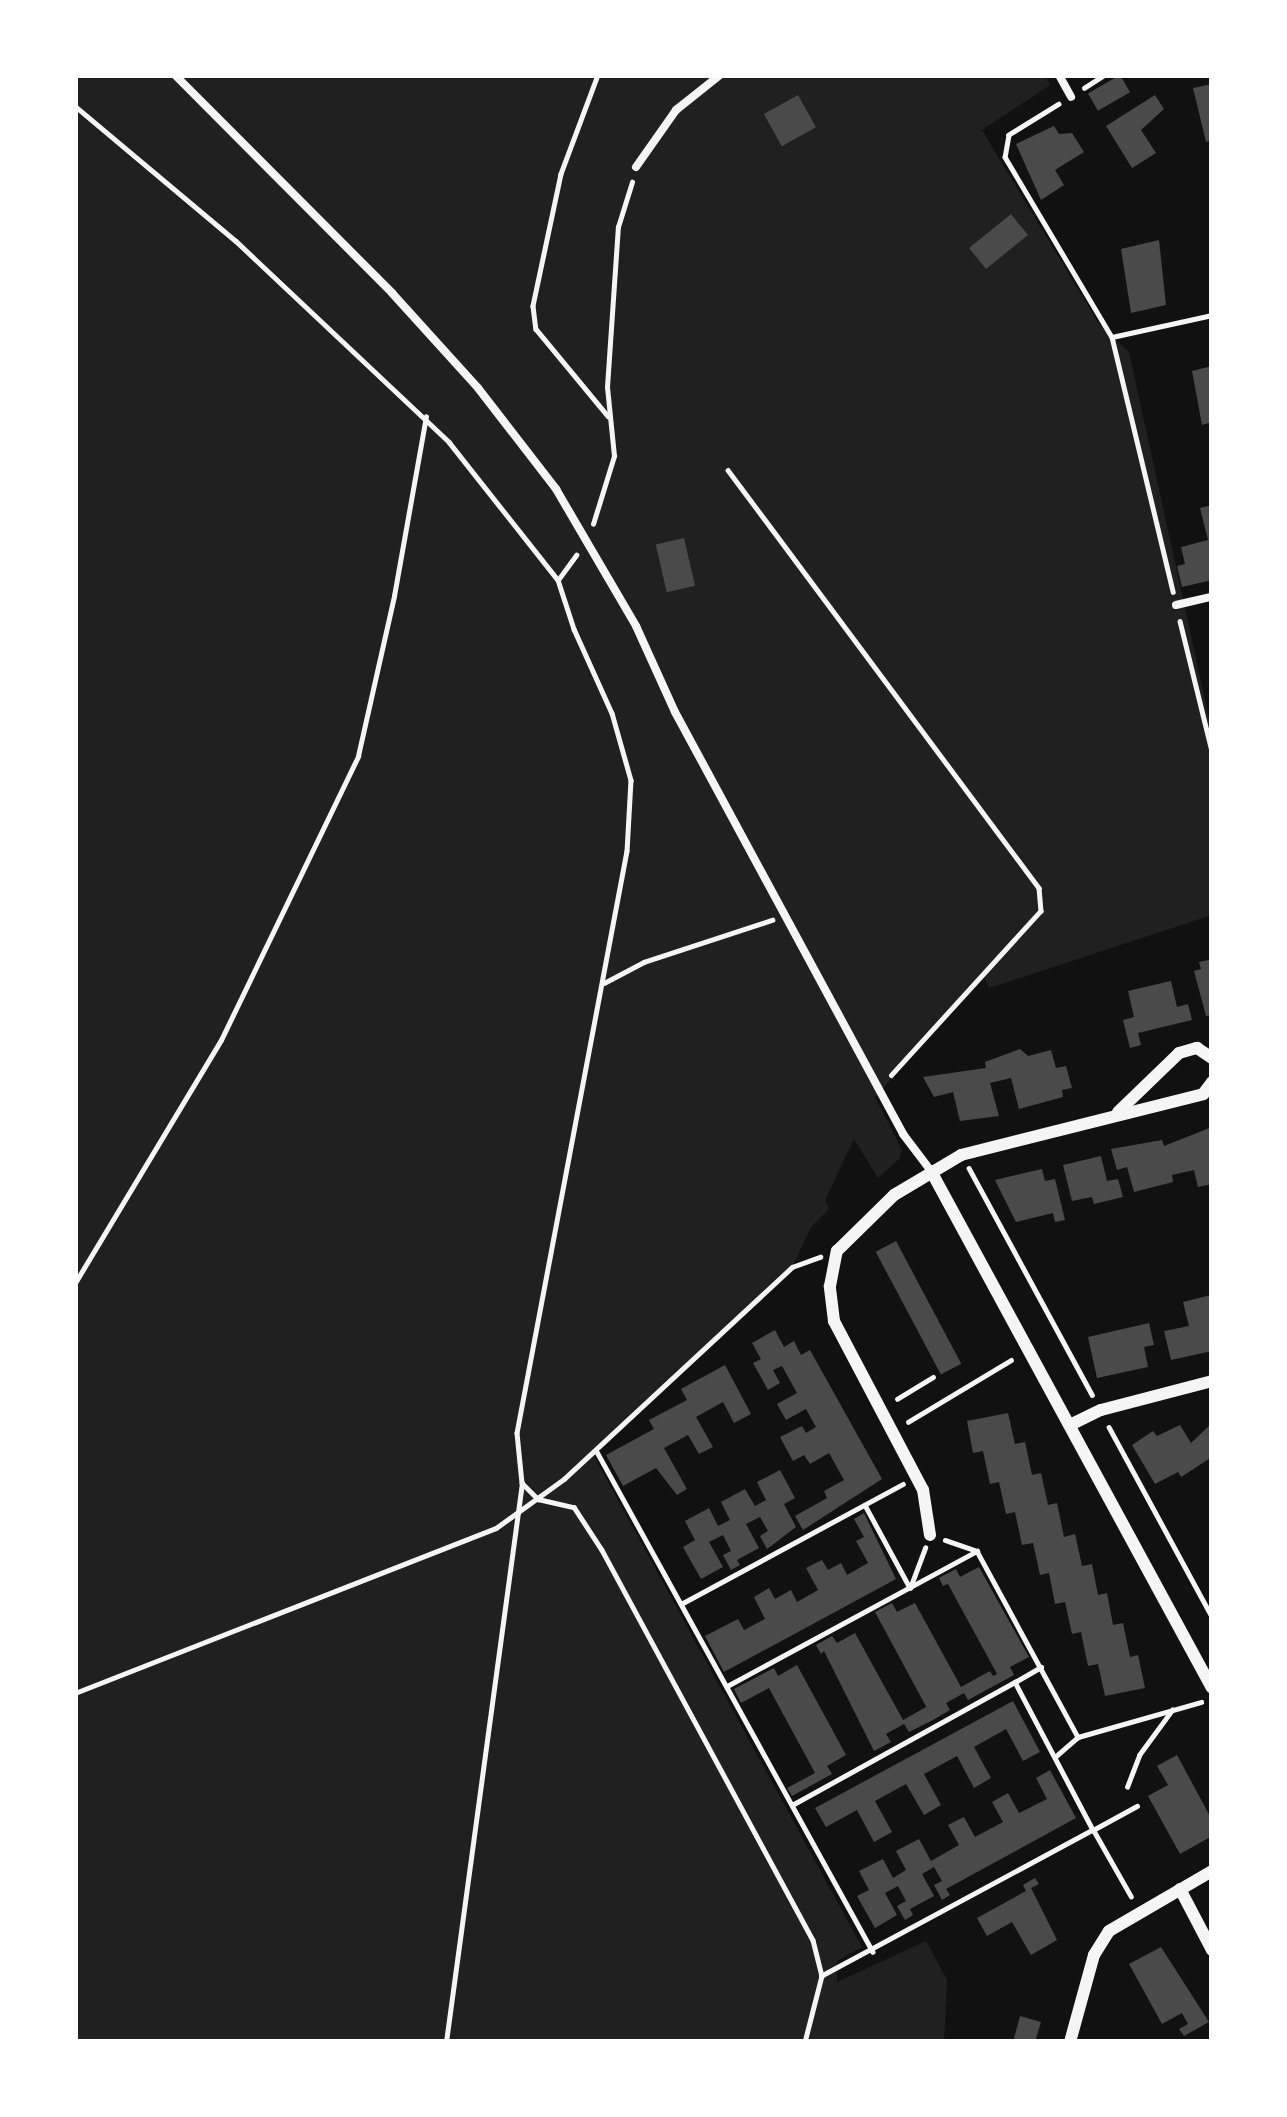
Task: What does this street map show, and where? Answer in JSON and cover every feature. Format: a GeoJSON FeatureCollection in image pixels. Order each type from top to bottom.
{"type":"FeatureCollection","features":[{"type":"Feature","properties":{"kind":"street"},"geometry":{"type":"LineString","coordinates":[[1117,1113],[1179,1053],[1197,1048],[1212,1058]]}},
{"type":"Feature","properties":{"kind":"street"},"geometry":{"type":"LineString","coordinates":[[931,1535],[917,1477],[834,1321],[830,1286],[837,1252],[867,1218],[961,1155],[1203,1094],[1212,1082]]}},
{"type":"Feature","properties":{"kind":"street"},"geometry":{"type":"LineString","coordinates":[[931,1171],[1212,1688]]}},
{"type":"Feature","properties":{"kind":"street"},"geometry":{"type":"LineString","coordinates":[[1072,1424],[1100,1410],[1212,1381]]}},
{"type":"Feature","properties":{"kind":"street"},"geometry":{"type":"LineString","coordinates":[[1070,2042],[1100,1942],[1140,1912],[1212,1871]]}},
{"type":"Feature","properties":{"kind":"street"},"geometry":{"type":"LineString","coordinates":[[1180,1889],[1212,1950]]}},
{"type":"Feature","properties":{"kind":"lane"},"geometry":{"type":"LineString","coordinates":[[175,75],[392,293],[533,457],[587,539],[903,1134],[931,1171]]}},
{"type":"Feature","properties":{"kind":"lane"},"geometry":{"type":"LineString","coordinates":[[636,167],[676,110],[720,75]]}},
{"type":"Feature","properties":{"kind":"lane"},"geometry":{"type":"LineString","coordinates":[[1059,75],[1071,97]]}},
{"type":"Feature","properties":{"kind":"lane"},"geometry":{"type":"LineString","coordinates":[[1176,605],[1212,597]]}},
{"type":"Feature","properties":{"kind":"path"},"geometry":{"type":"LineString","coordinates":[[598,75],[561,174],[532,306],[544,342],[608,416]]}},
{"type":"Feature","properties":{"kind":"path"},"geometry":{"type":"LineString","coordinates":[[1104,75],[1009,135],[1005,157],[1112,337],[1212,751]]}},
{"type":"Feature","properties":{"kind":"path"},"geometry":{"type":"LineString","coordinates":[[75,106],[236,241],[426,417],[558,580],[574,629],[613,713],[632,780],[627,851],[604,983],[517,1433],[521,1510],[446,2042]]}},
{"type":"Feature","properties":{"kind":"path"},"geometry":{"type":"LineString","coordinates":[[558,580],[587,539],[614,456],[608,416],[618,227],[636,167]]}},
{"type":"Feature","properties":{"kind":"path"},"geometry":{"type":"LineString","coordinates":[[1112,337],[1212,315]]}},
{"type":"Feature","properties":{"kind":"path"},"geometry":{"type":"LineString","coordinates":[[75,1283],[221,1040],[358,756],[426,417]]}},
{"type":"Feature","properties":{"kind":"path"},"geometry":{"type":"LineString","coordinates":[[728,470],[1039,888],[1041,911],[880,1088]]}},
{"type":"Feature","properties":{"kind":"path"},"geometry":{"type":"LineString","coordinates":[[604,983],[644,962],[786,916]]}},
{"type":"Feature","properties":{"kind":"path"},"geometry":{"type":"LineString","coordinates":[[961,1155],[1212,1617]]}},
{"type":"Feature","properties":{"kind":"path"},"geometry":{"type":"LineString","coordinates":[[75,1693],[496,1528],[596,1450],[792,1267],[837,1252]]}},
{"type":"Feature","properties":{"kind":"path"},"geometry":{"type":"LineString","coordinates":[[893,1432],[1003,1365]]}},
{"type":"Feature","properties":{"kind":"path"},"geometry":{"type":"LineString","coordinates":[[880,1408],[933,1377]]}},
{"type":"Feature","properties":{"kind":"path"},"geometry":{"type":"LineString","coordinates":[[596,1450],[873,1952]]}},
{"type":"Feature","properties":{"kind":"path"},"geometry":{"type":"LineString","coordinates":[[682,1604],[917,1477]]}},
{"type":"Feature","properties":{"kind":"path"},"geometry":{"type":"LineString","coordinates":[[521,1483],[538,1499],[574,1507],[602,1550],[812,1940],[822,1976],[806,2042]]}},
{"type":"Feature","properties":{"kind":"path"},"geometry":{"type":"LineString","coordinates":[[865,1505],[910,1588]]}},
{"type":"Feature","properties":{"kind":"path"},"geometry":{"type":"LineString","coordinates":[[910,1588],[931,1535],[977,1551],[1078,1737]]}},
{"type":"Feature","properties":{"kind":"path"},"geometry":{"type":"LineString","coordinates":[[727,1687],[977,1551]]}},
{"type":"Feature","properties":{"kind":"path"},"geometry":{"type":"LineString","coordinates":[[792,1805],[1041,1667]]}},
{"type":"Feature","properties":{"kind":"path"},"geometry":{"type":"LineString","coordinates":[[1015,1682],[1140,1912]]}},
{"type":"Feature","properties":{"kind":"path"},"geometry":{"type":"LineString","coordinates":[[1054,1757],[1078,1737],[1212,1699]]}},
{"type":"Feature","properties":{"kind":"path"},"geometry":{"type":"LineString","coordinates":[[1126,1787],[1138,1755],[1172,1710]]}},
{"type":"Feature","properties":{"kind":"path"},"geometry":{"type":"LineString","coordinates":[[822,1976],[1137,1806]]}},
{"type":"Feature","properties":{"kind":"shaded area"},"geometry":{"type":"Polygon","coordinates":[[[75,75],[1045,75],[1050,85],[982,130],[1099,324],[1129,352],[1212,732],[1212,915],[989,988],[984,977],[875,1097],[902,1150],[899,1159],[878,1178],[854,1139],[825,1200],[829,1209],[811,1227],[792,1267],[604,1441],[595,1458],[862,1947],[837,1961],[837,1982],[926,1941],[947,1980],[944,2042],[75,2042],[75,75]]]}},
{"type":"Feature","properties":{"kind":"building"},"geometry":{"type":"Polygon","coordinates":[[[1120,75],[1130,92],[1098,111],[1088,94],[1120,75]]]}},
{"type":"Feature","properties":{"kind":"building"},"geometry":{"type":"Polygon","coordinates":[[[1212,84],[1212,140],[1206,142],[1193,88],[1212,84]]]}},
{"type":"Feature","properties":{"kind":"building"},"geometry":{"type":"Polygon","coordinates":[[[798,95],[816,127],[782,146],[764,114],[798,95]]]}},
{"type":"Feature","properties":{"kind":"building"},"geometry":{"type":"Polygon","coordinates":[[[1155,95],[1164,109],[1141,130],[1156,153],[1132,168],[1106,126],[1155,95]]]}},
{"type":"Feature","properties":{"kind":"building"},"geometry":{"type":"Polygon","coordinates":[[[1054,126],[1059,134],[1072,133],[1084,152],[1055,170],[1064,185],[1041,200],[1016,144],[1054,126]]]}},
{"type":"Feature","properties":{"kind":"building"},"geometry":{"type":"Polygon","coordinates":[[[1011,214],[1028,235],[986,269],[969,248],[1011,214]]]}},
{"type":"Feature","properties":{"kind":"building"},"geometry":{"type":"Polygon","coordinates":[[[1159,240],[1166,305],[1131,313],[1121,249],[1159,240]]]}},
{"type":"Feature","properties":{"kind":"building"},"geometry":{"type":"Polygon","coordinates":[[[1212,366],[1212,422],[1202,425],[1192,371],[1212,366]]]}},
{"type":"Feature","properties":{"kind":"building"},"geometry":{"type":"Polygon","coordinates":[[[1212,505],[1212,580],[1182,587],[1177,566],[1185,564],[1181,547],[1208,540],[1200,508],[1212,505]]]}},
{"type":"Feature","properties":{"kind":"building"},"geometry":{"type":"Polygon","coordinates":[[[684,538],[695,586],[667,592],[656,545],[684,538]]]}},
{"type":"Feature","properties":{"kind":"building"},"geometry":{"type":"Polygon","coordinates":[[[1212,959],[1212,1015],[1206,1016],[1194,971],[1201,969],[1199,962],[1212,959]]]}},
{"type":"Feature","properties":{"kind":"building"},"geometry":{"type":"Polygon","coordinates":[[[1171,981],[1177,1007],[1188,1004],[1192,1020],[1138,1033],[1141,1045],[1130,1048],[1123,1020],[1134,1017],[1128,991],[1171,981]]]}},
{"type":"Feature","properties":{"kind":"building"},"geometry":{"type":"Polygon","coordinates":[[[1020,1049],[1028,1056],[1051,1050],[1056,1068],[1066,1066],[1072,1088],[1062,1090],[1063,1097],[1019,1109],[1011,1078],[990,1083],[999,1116],[960,1121],[953,1092],[934,1097],[923,1077],[986,1068],[985,1062],[1020,1049]]]}},
{"type":"Feature","properties":{"kind":"building"},"geometry":{"type":"Polygon","coordinates":[[[1212,1127],[1212,1184],[1198,1187],[1194,1170],[1172,1175],[1173,1182],[1134,1192],[1127,1167],[1117,1170],[1111,1149],[1162,1140],[1164,1146],[1212,1127]]]}},
{"type":"Feature","properties":{"kind":"building"},"geometry":{"type":"Polygon","coordinates":[[[1101,1156],[1107,1181],[1118,1179],[1123,1197],[1094,1204],[1092,1197],[1072,1201],[1063,1165],[1101,1156]]]}},
{"type":"Feature","properties":{"kind":"building"},"geometry":{"type":"Polygon","coordinates":[[[1042,1169],[1045,1181],[1055,1179],[1065,1220],[1055,1222],[1053,1213],[1016,1222],[995,1180],[1042,1169]]]}},
{"type":"Feature","properties":{"kind":"building"},"geometry":{"type":"Polygon","coordinates":[[[896,1241],[961,1364],[941,1375],[876,1252],[896,1241]]]}},
{"type":"Feature","properties":{"kind":"building"},"geometry":{"type":"Polygon","coordinates":[[[1211,1295],[1212,1351],[1171,1360],[1164,1331],[1189,1326],[1183,1302],[1211,1295]]]}},
{"type":"Feature","properties":{"kind":"building"},"geometry":{"type":"Polygon","coordinates":[[[1149,1323],[1154,1345],[1144,1347],[1148,1367],[1097,1378],[1088,1337],[1149,1323]]]}},
{"type":"Feature","properties":{"kind":"building"},"geometry":{"type":"Polygon","coordinates":[[[775,1330],[784,1347],[794,1341],[801,1355],[810,1350],[882,1479],[803,1530],[795,1516],[827,1498],[824,1491],[844,1480],[829,1453],[810,1464],[804,1455],[793,1461],[780,1437],[802,1426],[806,1433],[816,1427],[806,1409],[786,1420],[777,1404],[797,1393],[782,1366],[773,1370],[780,1383],[768,1390],[753,1363],[761,1359],[752,1343],[775,1330]]]}},
{"type":"Feature","properties":{"kind":"building"},"geometry":{"type":"Polygon","coordinates":[[[725,1365],[751,1414],[734,1423],[723,1402],[696,1417],[713,1447],[699,1454],[688,1435],[664,1448],[687,1489],[677,1495],[656,1468],[623,1486],[606,1455],[654,1429],[649,1420],[687,1400],[681,1389],[725,1365]]]}},
{"type":"Feature","properties":{"kind":"building"},"geometry":{"type":"Polygon","coordinates":[[[1008,1413],[1015,1444],[1025,1442],[1032,1475],[1041,1473],[1048,1505],[1057,1503],[1064,1537],[1075,1534],[1082,1566],[1092,1564],[1098,1595],[1107,1593],[1113,1625],[1123,1623],[1130,1657],[1138,1655],[1145,1688],[1105,1696],[1098,1664],[1088,1666],[1081,1632],[1072,1634],[1065,1602],[1055,1604],[1049,1573],[1040,1575],[1033,1543],[1022,1545],[1015,1512],[1006,1514],[999,1482],[990,1484],[983,1451],[973,1453],[967,1421],[1008,1413]]]}},
{"type":"Feature","properties":{"kind":"building"},"geometry":{"type":"Polygon","coordinates":[[[1212,1423],[1212,1457],[1181,1477],[1178,1472],[1155,1484],[1132,1445],[1153,1431],[1157,1436],[1180,1425],[1191,1443],[1212,1423]]]}},
{"type":"Feature","properties":{"kind":"building"},"geometry":{"type":"Polygon","coordinates":[[[780,1470],[795,1498],[784,1504],[796,1527],[767,1549],[760,1536],[768,1531],[760,1517],[746,1524],[759,1548],[737,1560],[740,1565],[731,1570],[723,1555],[731,1551],[723,1535],[709,1542],[723,1567],[701,1579],[683,1547],[695,1540],[685,1521],[709,1508],[718,1526],[730,1520],[721,1502],[745,1489],[755,1506],[766,1500],[757,1482],[780,1470]]]}},
{"type":"Feature","properties":{"kind":"building"},"geometry":{"type":"Polygon","coordinates":[[[864,1513],[896,1579],[724,1672],[705,1636],[738,1619],[744,1630],[765,1619],[754,1597],[769,1588],[775,1599],[791,1590],[797,1602],[818,1590],[806,1568],[822,1560],[828,1570],[841,1563],[847,1575],[868,1563],[856,1541],[864,1537],[854,1519],[864,1513]]]}},
{"type":"Feature","properties":{"kind":"building"},"geometry":{"type":"Polygon","coordinates":[[[979,1567],[1029,1657],[1010,1667],[1014,1675],[968,1700],[964,1693],[946,1703],[950,1710],[933,1720],[909,1732],[904,1724],[886,1734],[891,1742],[874,1751],[824,1651],[821,1654],[816,1645],[832,1636],[837,1643],[855,1633],[903,1720],[926,1707],[929,1712],[875,1612],[892,1603],[897,1612],[915,1603],[961,1687],[990,1671],[993,1676],[997,1674],[948,1584],[943,1586],[939,1578],[956,1569],[960,1577],[979,1567]]]}},
{"type":"Feature","properties":{"kind":"building"},"geometry":{"type":"Polygon","coordinates":[[[797,1665],[846,1755],[827,1766],[832,1774],[792,1796],[787,1788],[815,1773],[769,1688],[741,1703],[734,1689],[774,1668],[778,1676],[797,1665]]]}},
{"type":"Feature","properties":{"kind":"building"},"geometry":{"type":"Polygon","coordinates":[[[1013,1701],[1040,1752],[1023,1761],[1006,1729],[974,1747],[991,1778],[974,1788],[957,1756],[924,1774],[941,1805],[924,1815],[906,1784],[875,1801],[892,1832],[874,1842],[857,1810],[826,1827],[815,1808],[1013,1701]]]}},
{"type":"Feature","properties":{"kind":"building"},"geometry":{"type":"Polygon","coordinates":[[[1177,1755],[1212,1820],[1212,1836],[1180,1854],[1148,1796],[1168,1785],[1157,1766],[1177,1755]]]}},
{"type":"Feature","properties":{"kind":"building"},"geometry":{"type":"Polygon","coordinates":[[[1050,1770],[1076,1818],[946,1889],[950,1895],[942,1900],[934,1885],[942,1881],[934,1867],[922,1874],[934,1896],[910,1909],[913,1915],[905,1920],[897,1906],[906,1901],[898,1886],[885,1893],[897,1915],[875,1928],[857,1896],[869,1890],[859,1871],[883,1859],[893,1878],[906,1870],[896,1851],[919,1839],[931,1861],[959,1845],[948,1825],[964,1817],[975,1837],[1003,1822],[992,1802],[1008,1793],[1019,1813],[1047,1799],[1036,1778],[1050,1770]]]}},
{"type":"Feature","properties":{"kind":"building"},"geometry":{"type":"Polygon","coordinates":[[[1035,1878],[1039,1884],[1031,1888],[1057,1940],[1031,1955],[1012,1922],[987,1936],[977,1918],[1026,1891],[1023,1885],[1035,1878]]]}},
{"type":"Feature","properties":{"kind":"building"},"geometry":{"type":"Polygon","coordinates":[[[1161,1947],[1209,2022],[1184,2036],[1179,2029],[1188,2024],[1182,2013],[1162,2024],[1129,1964],[1161,1947]]]}},
{"type":"Feature","properties":{"kind":"building"},"geometry":{"type":"Polygon","coordinates":[[[1020,2016],[1041,2022],[1035,2042],[1013,2042],[1020,2016]]]}}]}
